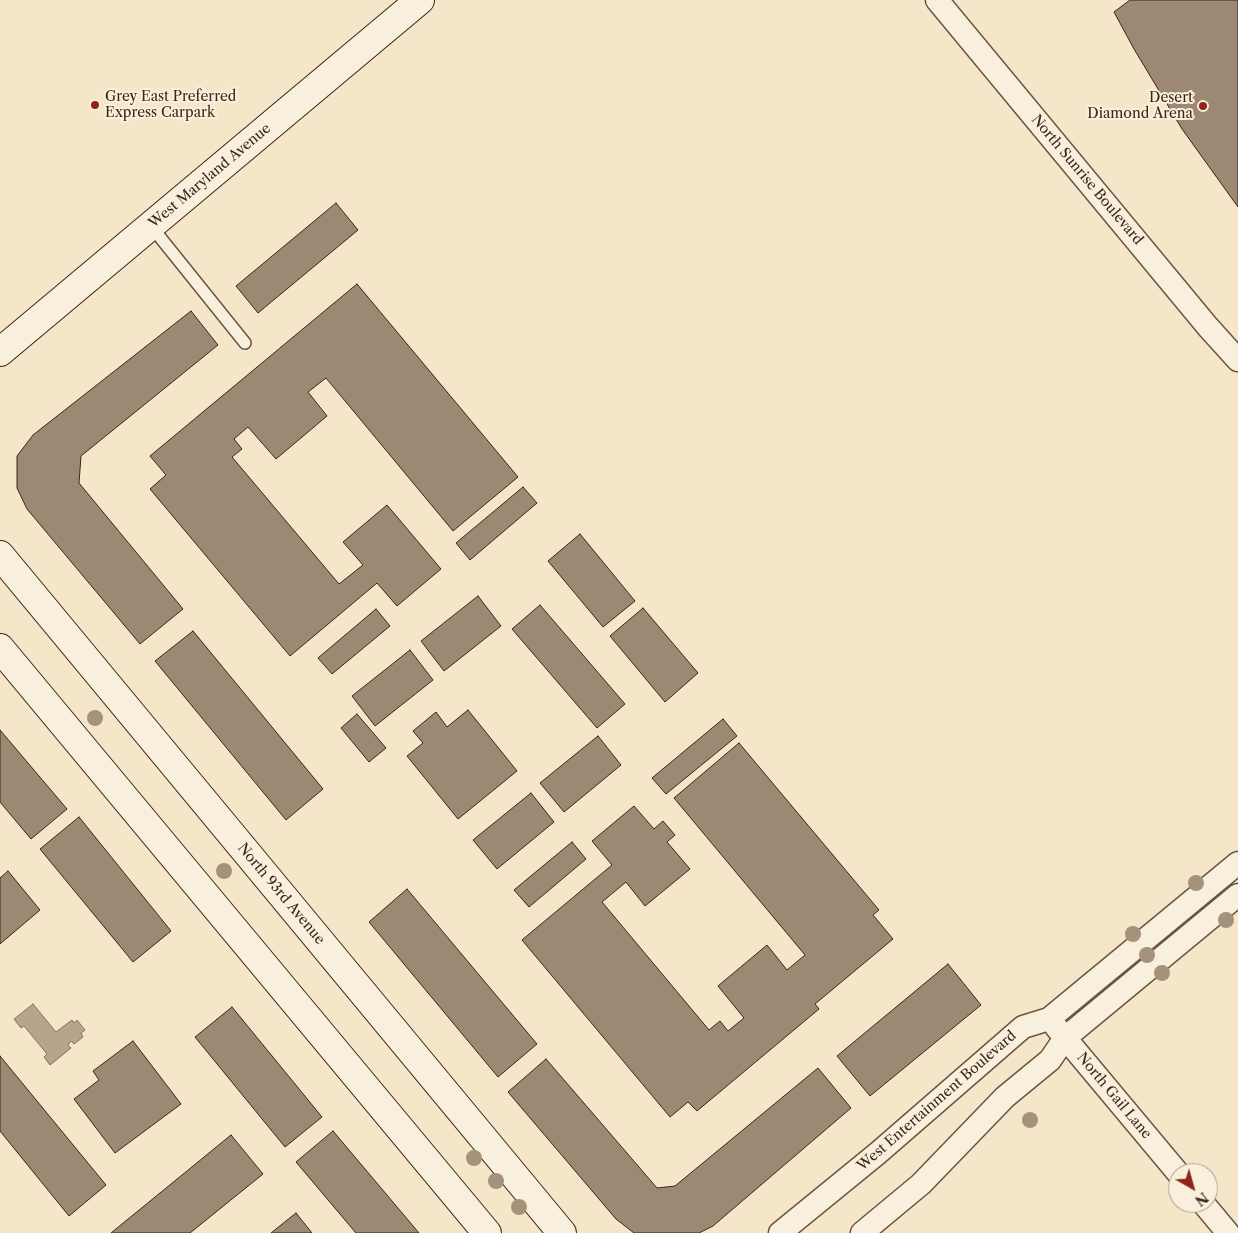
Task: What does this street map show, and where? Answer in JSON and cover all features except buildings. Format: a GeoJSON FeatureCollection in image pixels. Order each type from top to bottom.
{"type":"FeatureCollection","features":[{"type":"Feature","properties":{"kind":"street","name":"West Maryland Avenue"},"geometry":{"type":"LineString","coordinates":[[0,352],[420,0]]}},
{"type":"Feature","properties":{"kind":"street","name":"North Sunrise Boulevard"},"geometry":{"type":"LineString","coordinates":[[937,0],[1208,327],[1238,360]]}},
{"type":"Feature","properties":{"kind":"street","name":"North 93rd Avenue"},"geometry":{"type":"LineString","coordinates":[[0,555],[562,1233]]}},
{"type":"Feature","properties":{"kind":"street"},"geometry":{"type":"LineString","coordinates":[[0,648],[487,1233]]}},
{"type":"Feature","properties":{"kind":"street","name":"West Entertainment Boulevard"},"geometry":{"type":"LineString","coordinates":[[780,1233],[878,1153],[1023,1027],[1049,1018],[1238,863]]}},
{"type":"Feature","properties":{"kind":"street"},"geometry":{"type":"LineString","coordinates":[[862,1233],[921,1184],[1005,1098],[1050,1060],[1065,1038],[1238,895]]}},
{"type":"Feature","properties":{"kind":"street","name":"North Gail Lane"},"geometry":{"type":"LineString","coordinates":[[1049,1018],[1170,1163]]}},
{"type":"Feature","properties":{"kind":"street"},"geometry":{"type":"LineString","coordinates":[[1211,1213],[1228,1233]]}},
{"type":"Feature","properties":{"kind":"lane"},"geometry":{"type":"LineString","coordinates":[[151,226],[245,343]]}},
{"type":"Feature","properties":{"kind":"shaded area"},"geometry":{"type":"Polygon","coordinates":[[[33,1004],[56,1032],[72,1020],[74,1023],[77,1020],[85,1030],[81,1033],[83,1037],[74,1044],[71,1041],[68,1045],[71,1048],[50,1065],[44,1057],[47,1054],[24,1026],[21,1028],[14,1019],[33,1004]]]}},
{"type":"Feature","properties":{"kind":"place","name":"Grey East Preferred Express Carpark"},"geometry":{"type":"Point","coordinates":[95,105]}},
{"type":"Feature","properties":{"kind":"place","name":"Desert Diamond Arena"},"geometry":{"type":"Point","coordinates":[1203,106]}}]}
